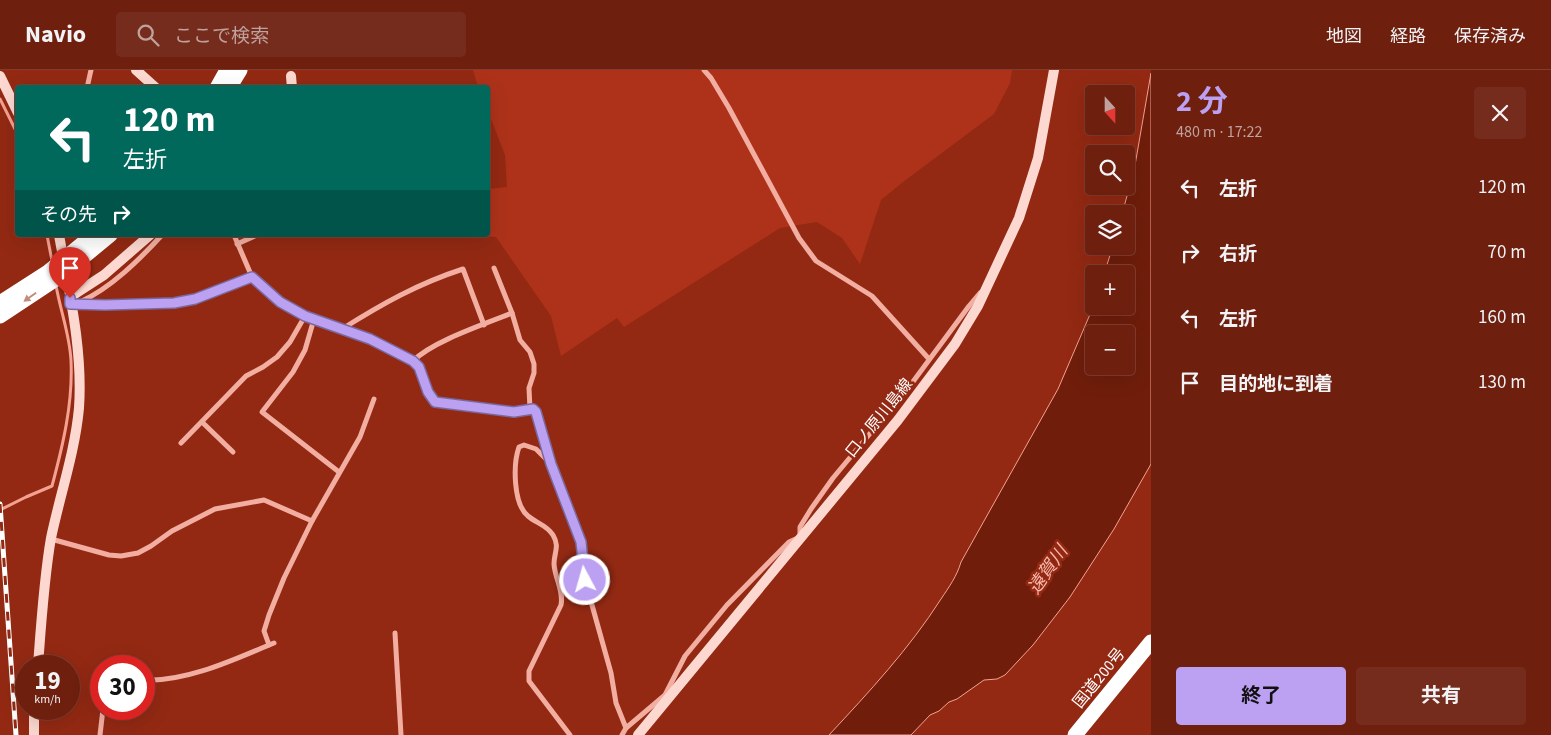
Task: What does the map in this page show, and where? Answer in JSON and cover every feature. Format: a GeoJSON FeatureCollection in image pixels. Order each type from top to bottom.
{"type":"FeatureCollection","features":[{"type":"Feature","properties":{"kind":"highway"},"geometry":{"type":"LineString","coordinates":[[218,85],[227,70]]}},
{"type":"Feature","properties":{"kind":"highway"},"geometry":{"type":"LineString","coordinates":[[231,85],[240,70]]}},
{"type":"Feature","properties":{"kind":"highway"},"geometry":{"type":"LineString","coordinates":[[0,303],[48,272],[91,237]]}},
{"type":"Feature","properties":{"kind":"highway"},"geometry":{"type":"LineString","coordinates":[[0,316],[60,277],[108,237]]}},
{"type":"Feature","properties":{"kind":"highway","name":"国道200号"},"geometry":{"type":"LineString","coordinates":[[1075,735],[1151,642]]}},
{"type":"Feature","properties":{"kind":"main road"},"geometry":{"type":"LineString","coordinates":[[136,70],[153,85]]}},
{"type":"Feature","properties":{"kind":"main road","name":"口ノ原川島線"},"geometry":{"type":"LineString","coordinates":[[638,735],[666,696],[885,435],[936,370],[964,329],[978,306],[1019,218],[1038,158],[1054,70]]}},
{"type":"Feature","properties":{"kind":"main road"},"geometry":{"type":"LineString","coordinates":[[289,72],[291,85]]}},
{"type":"Feature","properties":{"kind":"main road"},"geometry":{"type":"LineString","coordinates":[[0,76],[15,107]]}},
{"type":"Feature","properties":{"kind":"main road"},"geometry":{"type":"LineString","coordinates":[[39,655],[51,539],[73,446],[79,409],[80,378],[73,301],[59,237]]}},
{"type":"Feature","properties":{"kind":"main road"},"geometry":{"type":"LineString","coordinates":[[73,301],[148,237]]}},
{"type":"Feature","properties":{"kind":"main road"},"geometry":{"type":"LineString","coordinates":[[34,720],[34,735]]}},
{"type":"Feature","properties":{"kind":"street"},"geometry":{"type":"LineString","coordinates":[[88,85],[91,70]]}},
{"type":"Feature","properties":{"kind":"street"},"geometry":{"type":"LineString","coordinates":[[704,70],[729,108],[799,238],[816,261],[872,296],[929,359]]}},
{"type":"Feature","properties":{"kind":"street"},"geometry":{"type":"LineString","coordinates":[[73,301],[91,297],[106,287],[160,237]]}},
{"type":"Feature","properties":{"kind":"street"},"geometry":{"type":"LineString","coordinates":[[235,237],[252,277],[280,302],[305,316],[370,339],[413,361],[419,367],[428,392],[435,402],[514,412],[533,409],[536,412],[551,464],[581,542],[585,580],[611,673],[616,702],[626,728]]}},
{"type":"Feature","properties":{"kind":"street"},"geometry":{"type":"LineString","coordinates":[[238,244],[253,237]]}},
{"type":"Feature","properties":{"kind":"street"},"geometry":{"type":"LineString","coordinates":[[494,268],[520,340],[530,352],[534,364],[534,373],[529,388],[530,409]]}},
{"type":"Feature","properties":{"kind":"street"},"geometry":{"type":"LineString","coordinates":[[342,329],[393,298],[433,279],[463,269],[484,325]]}},
{"type":"Feature","properties":{"kind":"street"},"geometry":{"type":"LineString","coordinates":[[73,301],[105,305],[174,303],[195,299],[252,277]]}},
{"type":"Feature","properties":{"kind":"street"},"geometry":{"type":"LineString","coordinates":[[800,537],[800,527],[816,501],[969,306],[987,286]]}},
{"type":"Feature","properties":{"kind":"street"},"geometry":{"type":"LineString","coordinates":[[413,361],[422,353],[512,314]]}},
{"type":"Feature","properties":{"kind":"street"},"geometry":{"type":"LineString","coordinates":[[181,443],[246,376],[263,368],[277,357],[290,342],[305,316]]}},
{"type":"Feature","properties":{"kind":"street"},"geometry":{"type":"LineString","coordinates":[[314,319],[305,350],[297,365],[262,412],[339,472]]}},
{"type":"Feature","properties":{"kind":"street"},"geometry":{"type":"LineString","coordinates":[[155,681],[219,665],[271,644],[264,631],[284,578],[312,521],[360,437],[374,399]]}},
{"type":"Feature","properties":{"kind":"street"},"geometry":{"type":"LineString","coordinates":[[202,422],[233,452]]}},
{"type":"Feature","properties":{"kind":"street"},"geometry":{"type":"LineString","coordinates":[[551,464],[536,449],[524,445],[519,447],[515,477],[520,507],[529,517],[548,529],[553,536],[557,551],[554,566],[563,598],[529,672],[529,681],[570,735]]}},
{"type":"Feature","properties":{"kind":"street"},"geometry":{"type":"LineString","coordinates":[[51,539],[109,555],[122,556],[138,553],[172,531],[215,508],[264,500],[312,521]]}},
{"type":"Feature","properties":{"kind":"street"},"geometry":{"type":"LineString","coordinates":[[395,633],[401,735]]}},
{"type":"Feature","properties":{"kind":"street"},"geometry":{"type":"LineString","coordinates":[[622,735],[626,728],[666,696]]}},
{"type":"Feature","properties":{"kind":"street"},"geometry":{"type":"LineString","coordinates":[[100,735],[102,720]]}},
{"type":"Feature","properties":{"kind":"shaded area"},"geometry":{"type":"Polygon","coordinates":[[[473,70],[1012,70],[1010,83],[994,114],[881,200],[860,264],[842,238],[817,222],[780,228],[624,327],[617,318],[561,356],[551,316],[496,237],[490,237],[490,189],[507,187],[505,155],[490,116],[490,85],[477,85],[473,70]]]}},
{"type":"Feature","properties":{"kind":"water","name":"遠賀川"},"geometry":{"type":"Polygon","coordinates":[[[1151,73],[1151,464],[1114,529],[1070,597],[1033,645],[1005,675],[997,679],[984,680],[957,699],[949,702],[939,711],[930,715],[911,735],[829,735],[902,653],[950,586],[961,562],[1058,389],[1085,326],[1085,375],[1135,375],[1135,325],[1085,325],[1090,315],[1135,315],[1135,265],[1107,265],[1110,255],[1135,255],[1135,205],[1125,205],[1127,195],[1135,195],[1135,165],[1151,73]]]}},
{"type":"Feature","properties":{"kind":"waterway"},"geometry":{"type":"LineString","coordinates":[[0,99],[15,129]]}},
{"type":"Feature","properties":{"kind":"waterway"},"geometry":{"type":"LineString","coordinates":[[47,237],[52,261]]}},
{"type":"Feature","properties":{"kind":"waterway"},"geometry":{"type":"LineString","coordinates":[[0,510],[52,486],[56,471],[66,424],[71,377],[69,342],[56,285]]}},
{"type":"Feature","properties":{"kind":"railway"},"geometry":{"type":"LineString","coordinates":[[0,504],[16,735]]}},
{"type":"Feature","properties":{"kind":"route"},"geometry":{"type":"LineString","coordinates":[[70,298],[70,304],[174,303],[195,299],[252,277],[280,302],[305,316],[370,339],[416,363],[428,392],[435,402],[514,412],[533,409],[536,412],[551,464],[581,542],[585,580]]}}]}
